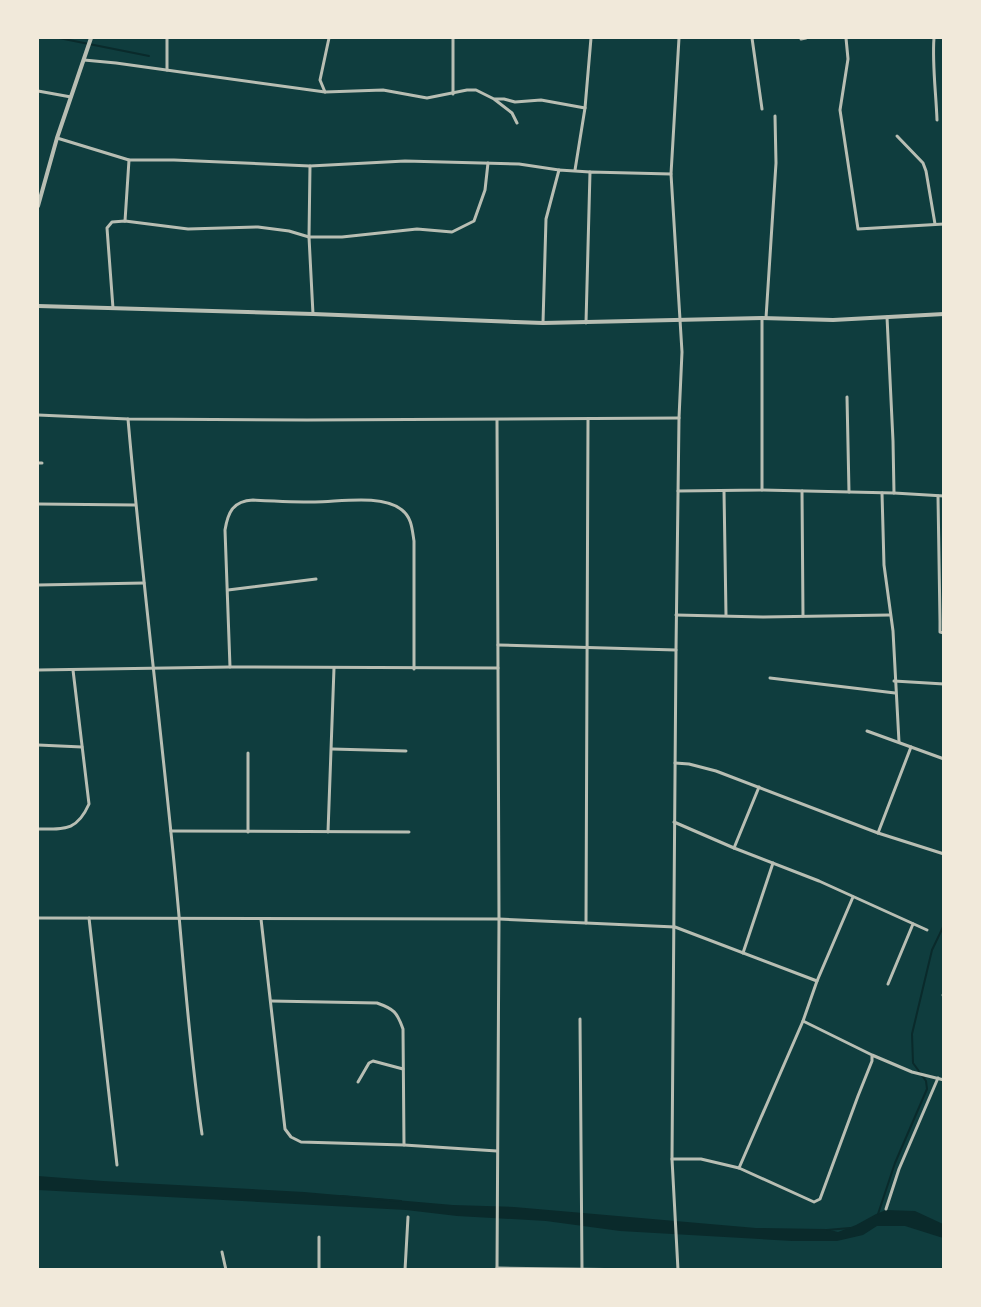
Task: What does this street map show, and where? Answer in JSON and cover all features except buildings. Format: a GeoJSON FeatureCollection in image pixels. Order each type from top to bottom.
{"type":"FeatureCollection","features":[{"type":"Feature","properties":{"kind":"street"},"geometry":{"type":"LineString","coordinates":[[38,206],[57,138],[91,38]]}},
{"type":"Feature","properties":{"kind":"street"},"geometry":{"type":"LineString","coordinates":[[167,38],[167,70]]}},
{"type":"Feature","properties":{"kind":"street"},"geometry":{"type":"LineString","coordinates":[[325,92],[320,80],[329,38]]}},
{"type":"Feature","properties":{"kind":"street"},"geometry":{"type":"LineString","coordinates":[[453,38],[453,94]]}},
{"type":"Feature","properties":{"kind":"street"},"geometry":{"type":"LineString","coordinates":[[575,170],[585,108],[591,38]]}},
{"type":"Feature","properties":{"kind":"street"},"geometry":{"type":"LineString","coordinates":[[678,1270],[672,1159],[676,615],[682,352],[671,174],[680,38]]}},
{"type":"Feature","properties":{"kind":"street"},"geometry":{"type":"LineString","coordinates":[[752,38],[762,109]]}},
{"type":"Feature","properties":{"kind":"street"},"geometry":{"type":"LineString","coordinates":[[846,38],[848,59],[840,110],[858,229],[944,224]]}},
{"type":"Feature","properties":{"kind":"street"},"geometry":{"type":"LineString","coordinates":[[934,38],[932,56],[937,120]]}},
{"type":"Feature","properties":{"kind":"street"},"geometry":{"type":"LineString","coordinates":[[84,60],[325,92],[383,90],[428,98],[476,90],[494,99],[512,113],[517,123]]}},
{"type":"Feature","properties":{"kind":"street"},"geometry":{"type":"LineString","coordinates":[[38,91],[71,97]]}},
{"type":"Feature","properties":{"kind":"street"},"geometry":{"type":"LineString","coordinates":[[494,99],[515,102],[541,100],[585,108]]}},
{"type":"Feature","properties":{"kind":"street"},"geometry":{"type":"LineString","coordinates":[[937,110],[943,109]]}},
{"type":"Feature","properties":{"kind":"street"},"geometry":{"type":"LineString","coordinates":[[762,490],[764,318],[776,163],[775,116]]}},
{"type":"Feature","properties":{"kind":"street"},"geometry":{"type":"LineString","coordinates":[[897,136],[923,164],[926,171],[935,224]]}},
{"type":"Feature","properties":{"kind":"street"},"geometry":{"type":"LineString","coordinates":[[57,138],[129,160],[310,166],[405,161],[488,163],[519,164],[590,172],[671,174]]}},
{"type":"Feature","properties":{"kind":"street"},"geometry":{"type":"LineString","coordinates":[[125,221],[129,160]]}},
{"type":"Feature","properties":{"kind":"street"},"geometry":{"type":"LineString","coordinates":[[113,308],[107,228],[112,222],[125,221],[188,229],[258,227],[289,230],[309,237],[417,229],[452,232],[474,221],[485,190],[488,163]]}},
{"type":"Feature","properties":{"kind":"street"},"geometry":{"type":"LineString","coordinates":[[310,166],[309,237],[313,314]]}},
{"type":"Feature","properties":{"kind":"street"},"geometry":{"type":"LineString","coordinates":[[543,322],[546,219],[559,170]]}},
{"type":"Feature","properties":{"kind":"street"},"geometry":{"type":"LineString","coordinates":[[586,323],[590,172]]}},
{"type":"Feature","properties":{"kind":"street"},"geometry":{"type":"LineString","coordinates":[[38,306],[586,323],[764,318],[833,320],[944,314]]}},
{"type":"Feature","properties":{"kind":"street"},"geometry":{"type":"LineString","coordinates":[[888,317],[894,441],[894,493]]}},
{"type":"Feature","properties":{"kind":"street"},"geometry":{"type":"LineString","coordinates":[[847,397],[849,492]]}},
{"type":"Feature","properties":{"kind":"street"},"geometry":{"type":"LineString","coordinates":[[38,415],[128,419],[497,420],[679,418]]}},
{"type":"Feature","properties":{"kind":"street"},"geometry":{"type":"LineString","coordinates":[[128,419],[135,505],[180,918],[193,1072],[202,1134]]}},
{"type":"Feature","properties":{"kind":"street"},"geometry":{"type":"LineString","coordinates":[[586,923],[588,419]]}},
{"type":"Feature","properties":{"kind":"street"},"geometry":{"type":"LineString","coordinates":[[497,420],[499,919],[497,1269],[644,1270]]}},
{"type":"Feature","properties":{"kind":"street"},"geometry":{"type":"LineString","coordinates":[[678,491],[762,490],[944,496]]}},
{"type":"Feature","properties":{"kind":"street"},"geometry":{"type":"LineString","coordinates":[[724,491],[726,615]]}},
{"type":"Feature","properties":{"kind":"street"},"geometry":{"type":"LineString","coordinates":[[802,491],[803,616]]}},
{"type":"Feature","properties":{"kind":"street"},"geometry":{"type":"LineString","coordinates":[[882,493],[884,564],[893,631],[894,681],[899,742]]}},
{"type":"Feature","properties":{"kind":"street"},"geometry":{"type":"LineString","coordinates":[[938,496],[940,632],[944,633]]}},
{"type":"Feature","properties":{"kind":"street"},"geometry":{"type":"LineString","coordinates":[[230,667],[224,530],[227,518],[234,507],[244,501],[367,501],[388,503],[402,510],[411,521],[414,541],[414,668]]}},
{"type":"Feature","properties":{"kind":"street"},"geometry":{"type":"LineString","coordinates":[[38,504],[135,505]]}},
{"type":"Feature","properties":{"kind":"street"},"geometry":{"type":"LineString","coordinates":[[228,590],[316,579]]}},
{"type":"Feature","properties":{"kind":"street"},"geometry":{"type":"LineString","coordinates":[[38,586],[144,583]]}},
{"type":"Feature","properties":{"kind":"street"},"geometry":{"type":"LineString","coordinates":[[676,615],[890,615]]}},
{"type":"Feature","properties":{"kind":"street"},"geometry":{"type":"LineString","coordinates":[[498,645],[586,649],[676,650]]}},
{"type":"Feature","properties":{"kind":"street"},"geometry":{"type":"LineString","coordinates":[[38,670],[153,667],[498,668]]}},
{"type":"Feature","properties":{"kind":"street"},"geometry":{"type":"LineString","coordinates":[[328,832],[334,668]]}},
{"type":"Feature","properties":{"kind":"street"},"geometry":{"type":"LineString","coordinates":[[38,829],[70,827],[82,818],[89,804],[73,670]]}},
{"type":"Feature","properties":{"kind":"street"},"geometry":{"type":"LineString","coordinates":[[770,678],[895,693]]}},
{"type":"Feature","properties":{"kind":"street"},"geometry":{"type":"LineString","coordinates":[[894,681],[944,684]]}},
{"type":"Feature","properties":{"kind":"street"},"geometry":{"type":"LineString","coordinates":[[867,731],[944,759]]}},
{"type":"Feature","properties":{"kind":"street"},"geometry":{"type":"LineString","coordinates":[[38,745],[82,747]]}},
{"type":"Feature","properties":{"kind":"street"},"geometry":{"type":"LineString","coordinates":[[878,833],[911,747]]}},
{"type":"Feature","properties":{"kind":"street"},"geometry":{"type":"LineString","coordinates":[[332,749],[406,751]]}},
{"type":"Feature","properties":{"kind":"street"},"geometry":{"type":"LineString","coordinates":[[248,753],[248,832]]}},
{"type":"Feature","properties":{"kind":"street"},"geometry":{"type":"LineString","coordinates":[[675,763],[700,767],[759,787],[878,833],[944,854]]}},
{"type":"Feature","properties":{"kind":"street"},"geometry":{"type":"LineString","coordinates":[[734,848],[759,787]]}},
{"type":"Feature","properties":{"kind":"street"},"geometry":{"type":"LineString","coordinates":[[674,822],[819,881],[927,930]]}},
{"type":"Feature","properties":{"kind":"street"},"geometry":{"type":"LineString","coordinates":[[171,831],[409,832]]}},
{"type":"Feature","properties":{"kind":"street"},"geometry":{"type":"LineString","coordinates":[[743,953],[773,862]]}},
{"type":"Feature","properties":{"kind":"street"},"geometry":{"type":"LineString","coordinates":[[739,1168],[803,1021],[817,981],[853,897]]}},
{"type":"Feature","properties":{"kind":"street"},"geometry":{"type":"LineString","coordinates":[[38,918],[499,919],[675,927],[817,981]]}},
{"type":"Feature","properties":{"kind":"street"},"geometry":{"type":"LineString","coordinates":[[89,918],[117,1165]]}},
{"type":"Feature","properties":{"kind":"street"},"geometry":{"type":"LineString","coordinates":[[261,919],[285,1129],[291,1137],[301,1142],[404,1144],[497,1151]]}},
{"type":"Feature","properties":{"kind":"street"},"geometry":{"type":"LineString","coordinates":[[888,984],[913,924]]}},
{"type":"Feature","properties":{"kind":"street"},"geometry":{"type":"LineString","coordinates":[[271,1001],[377,1003],[390,1007],[398,1015],[403,1029],[404,1144]]}},
{"type":"Feature","properties":{"kind":"street"},"geometry":{"type":"LineString","coordinates":[[580,1019],[582,1269]]}},
{"type":"Feature","properties":{"kind":"street"},"geometry":{"type":"LineString","coordinates":[[803,1021],[872,1055],[912,1072],[944,1080]]}},
{"type":"Feature","properties":{"kind":"street"},"geometry":{"type":"LineString","coordinates":[[672,1159],[706,1160],[739,1168],[817,1202],[820,1199],[872,1061],[872,1055]]}},
{"type":"Feature","properties":{"kind":"street"},"geometry":{"type":"LineString","coordinates":[[358,1082],[369,1063],[373,1060],[403,1069]]}},
{"type":"Feature","properties":{"kind":"street"},"geometry":{"type":"LineString","coordinates":[[886,1209],[900,1169],[938,1078]]}},
{"type":"Feature","properties":{"kind":"street"},"geometry":{"type":"LineString","coordinates":[[405,1270],[408,1217]]}},
{"type":"Feature","properties":{"kind":"street"},"geometry":{"type":"LineString","coordinates":[[319,1237],[319,1270]]}},
{"type":"Feature","properties":{"kind":"street"},"geometry":{"type":"LineString","coordinates":[[222,1252],[226,1270]]}},
{"type":"Feature","properties":{"kind":"water"},"geometry":{"type":"Polygon","coordinates":[[[38,1176],[304,1192],[453,1205],[514,1207],[756,1228],[826,1229],[838,1232],[886,1210],[915,1211],[943,1224],[943,1238],[905,1226],[877,1226],[863,1235],[837,1241],[792,1241],[620,1231],[546,1221],[457,1216],[406,1210],[38,1190],[38,1176]]]}},
{"type":"Feature","properties":{"kind":"waterway"},"geometry":{"type":"LineString","coordinates":[[59,38],[149,56]]}},
{"type":"Feature","properties":{"kind":"waterway"},"geometry":{"type":"LineString","coordinates":[[878,1214],[895,1163],[927,1089],[926,1081],[913,1063],[912,1034],[932,950],[944,925]]}},
{"type":"Feature","properties":{"kind":"waterway"},"geometry":{"type":"LineString","coordinates":[[341,1196],[401,1201]]}},
{"type":"Feature","properties":{"kind":"waterway"},"geometry":{"type":"LineString","coordinates":[[827,1230],[850,1228]]}}]}
